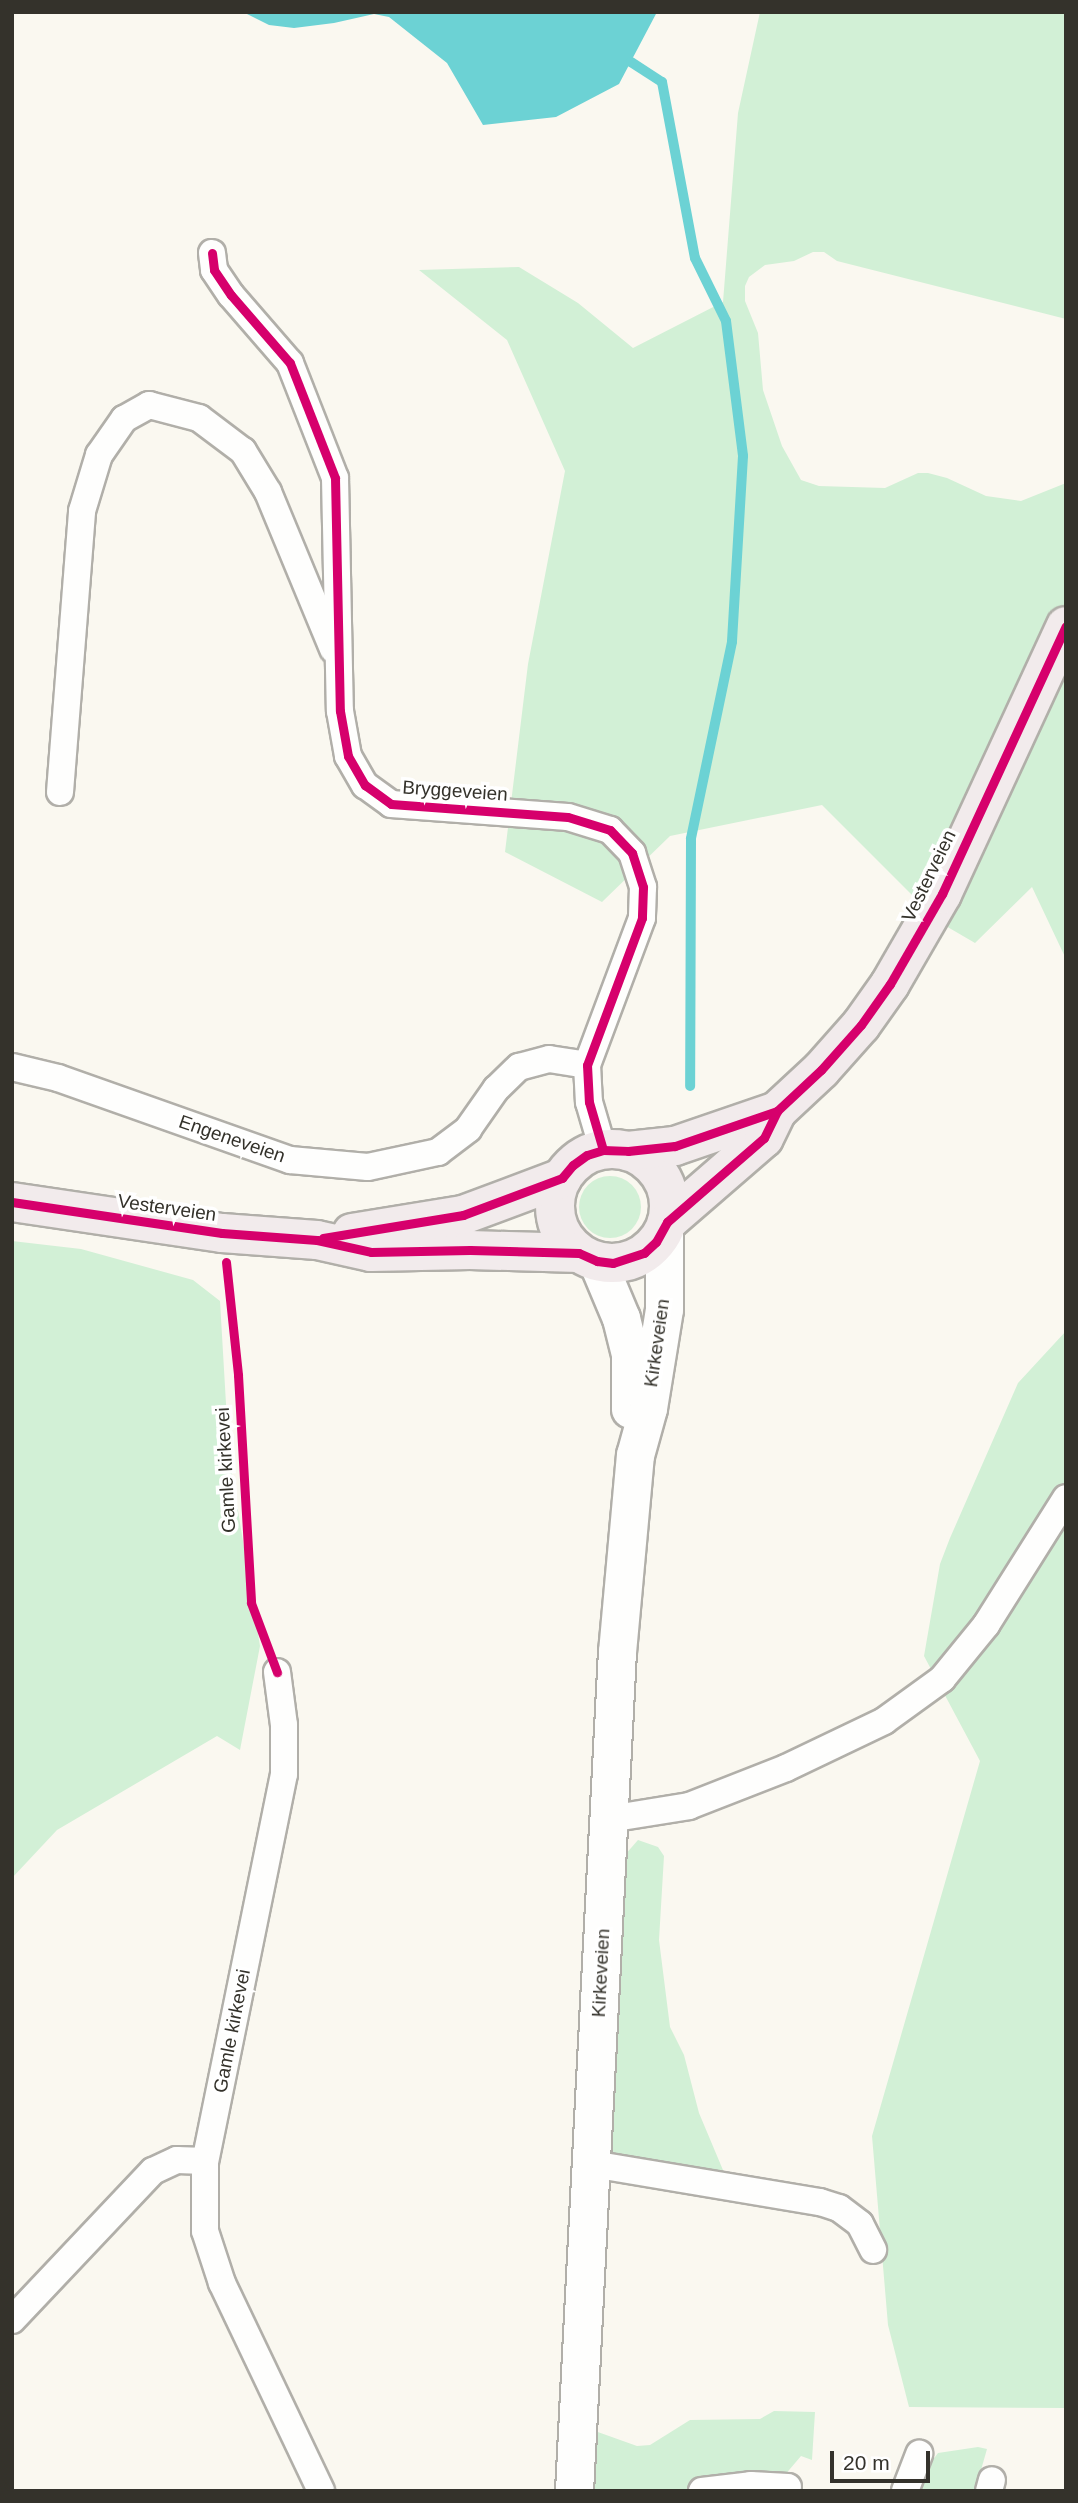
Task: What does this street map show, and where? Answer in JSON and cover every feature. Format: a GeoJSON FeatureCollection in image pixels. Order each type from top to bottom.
{"type":"FeatureCollection","features":[{"type":"Feature","properties":{"kind":"main road","name":"Vesterveien"},"geometry":{"type":"LineString","coordinates":[[665,1225],[764,1138],[777,1111],[821,1070],[861,1025],[919,937],[942,894],[1066,626]]}},
{"type":"Feature","properties":{"kind":"main road","name":"Vesterveien"},"geometry":{"type":"LineString","coordinates":[[615,1151],[688,1142],[713,1136],[752,1117],[777,1111]]}},
{"type":"Feature","properties":{"kind":"main road"},"geometry":{"type":"LineString","coordinates":[[615,1151],[644,1159],[657,1171],[669,1204],[665,1225],[644,1253],[613,1263],[588,1257],[559,1227],[556,1194],[562,1178],[573,1165],[587,1155],[615,1151]]}},
{"type":"Feature","properties":{"kind":"main road","name":"Vesterveien"},"geometry":{"type":"LineString","coordinates":[[317,1240],[463,1215],[562,1178]]}},
{"type":"Feature","properties":{"kind":"main road","name":"Vesterveien"},"geometry":{"type":"LineString","coordinates":[[12,1202],[208,1231],[317,1240],[371,1252],[470,1250],[588,1257]]}},
{"type":"Feature","properties":{"kind":"main road","name":"Kirkeveien"},"geometry":{"type":"LineString","coordinates":[[574,2491],[617,1652],[635,1455],[648,1408],[664,1309],[665,1225]]}},
{"type":"Feature","properties":{"kind":"main road","name":"Kirkeveien"},"geometry":{"type":"LineString","coordinates":[[588,1257],[621,1318],[630,1354],[629,1403],[635,1455]]}},
{"type":"Feature","properties":{"kind":"street","name":"Bryggeveien"},"geometry":{"type":"LineString","coordinates":[[212,253],[214,270],[231,295],[290,363],[335,478],[340,711],[348,756],[365,785],[391,804],[568,817],[610,830],[632,853],[643,887],[642,918],[587,1065],[589,1102],[615,1151]]}},
{"type":"Feature","properties":{"kind":"street","name":"Bryggeveien"},"geometry":{"type":"LineString","coordinates":[[60,792],[82,511],[99,455],[124,419],[149,405],[199,418],[243,451],[268,492],[339,663]]}},
{"type":"Feature","properties":{"kind":"street","name":"Engeneveien"},"geometry":{"type":"LineString","coordinates":[[12,1067],[58,1078],[290,1160],[368,1167],[438,1152],[468,1129],[496,1089],[519,1068],[550,1059],[587,1065]]}},
{"type":"Feature","properties":{"kind":"street"},"geometry":{"type":"LineString","coordinates":[[609,1819],[689,1806],[786,1768],[884,1721],[942,1679],[986,1625],[1040,1534],[1066,1498]]}},
{"type":"Feature","properties":{"kind":"street","name":"Gamle kirkevei"},"geometry":{"type":"LineString","coordinates":[[277,1672],[285,1725],[284,1774],[205,2161],[205,2231],[222,2283],[321,2491]]}},
{"type":"Feature","properties":{"kind":"street"},"geometry":{"type":"LineString","coordinates":[[12,2320],[153,2171],[177,2160],[205,2161]]}},
{"type":"Feature","properties":{"kind":"street"},"geometry":{"type":"LineString","coordinates":[[592,2164],[820,2202],[839,2208],[860,2224],[873,2250]]}},
{"type":"Feature","properties":{"kind":"street"},"geometry":{"type":"LineString","coordinates":[[905,2491],[919,2454]]}},
{"type":"Feature","properties":{"kind":"street"},"geometry":{"type":"LineString","coordinates":[[702,2491],[751,2485],[788,2487]]}},
{"type":"Feature","properties":{"kind":"green space"},"geometry":{"type":"Polygon","coordinates":[[[760,12],[1066,12],[1066,319],[837,261],[824,252],[813,252],[794,261],[765,265],[749,277],[745,286],[745,301],[758,333],[763,390],[782,446],[801,480],[819,486],[885,488],[918,473],[928,473],[947,478],[986,496],[1021,501],[1066,483],[1066,959],[1032,887],[975,943],[939,922],[822,805],[670,836],[602,902],[505,852],[528,664],[565,471],[507,340],[419,270],[519,267],[578,303],[633,348],[723,302],[738,113],[760,12]]]}},
{"type":"Feature","properties":{"kind":"green space"},"geometry":{"type":"Polygon","coordinates":[[[604,1176],[616,1176],[632,1185],[639,1195],[639,1219],[632,1229],[616,1238],[604,1238],[593,1233],[584,1224],[579,1213],[579,1201],[584,1190],[593,1181],[604,1176]]]}},
{"type":"Feature","properties":{"kind":"green space"},"geometry":{"type":"Polygon","coordinates":[[[12,1241],[81,1249],[193,1280],[220,1301],[229,1455],[260,1646],[240,1750],[217,1736],[57,1830],[12,1878],[12,1241]]]}},
{"type":"Feature","properties":{"kind":"green space"},"geometry":{"type":"Polygon","coordinates":[[[1066,1331],[1066,2408],[909,2407],[888,2325],[872,2136],[980,1761],[924,1656],[940,1564],[950,1538],[1018,1383],[1066,1331]]]}},
{"type":"Feature","properties":{"kind":"green space"},"geometry":{"type":"Polygon","coordinates":[[[638,1840],[658,1847],[664,1856],[659,1940],[670,2027],[684,2055],[699,2113],[728,2182],[610,2164],[624,1856],[638,1840]]]}},
{"type":"Feature","properties":{"kind":"green space"},"geometry":{"type":"Polygon","coordinates":[[[774,2411],[815,2412],[812,2460],[801,2456],[784,2476],[693,2486],[685,2491],[592,2491],[595,2431],[637,2446],[650,2445],[690,2420],[760,2419],[774,2411]]]}},
{"type":"Feature","properties":{"kind":"green space"},"geometry":{"type":"Polygon","coordinates":[[[978,2447],[987,2449],[975,2491],[917,2491],[926,2469],[938,2453],[978,2447]]]}},
{"type":"Feature","properties":{"kind":"water"},"geometry":{"type":"Polygon","coordinates":[[[243,12],[657,12],[619,84],[556,117],[483,125],[447,63],[389,17],[374,14],[294,28],[269,25],[243,12]]]}},
{"type":"Feature","properties":{"kind":"waterway"},"geometry":{"type":"LineString","coordinates":[[631,62],[662,82],[695,258],[726,321],[743,456],[732,642],[691,839],[690,1086]]}},
{"type":"Feature","properties":{"kind":"cycle path"},"geometry":{"type":"LineString","coordinates":[[212,253],[214,270],[231,295],[290,363],[335,478],[340,711],[348,756],[365,785],[391,804],[568,817],[610,830],[632,853],[643,887],[642,918],[587,1065],[589,1102],[603,1150]]}},
{"type":"Feature","properties":{"kind":"cycle path"},"geometry":{"type":"LineString","coordinates":[[12,1202],[222,1233],[317,1240],[371,1252],[470,1250],[579,1253],[597,1261],[613,1263],[644,1253],[656,1242],[667,1222],[764,1138],[777,1111],[821,1070],[861,1025],[890,984],[942,894],[1066,626]]}},
{"type":"Feature","properties":{"kind":"cycle path"},"geometry":{"type":"LineString","coordinates":[[323,1238],[463,1215],[562,1178],[573,1165],[587,1155],[603,1150],[628,1151],[675,1146],[777,1111]]}},
{"type":"Feature","properties":{"kind":"cycle path"},"geometry":{"type":"LineString","coordinates":[[226,1262],[238,1375],[251,1603],[277,1672]]}}]}
